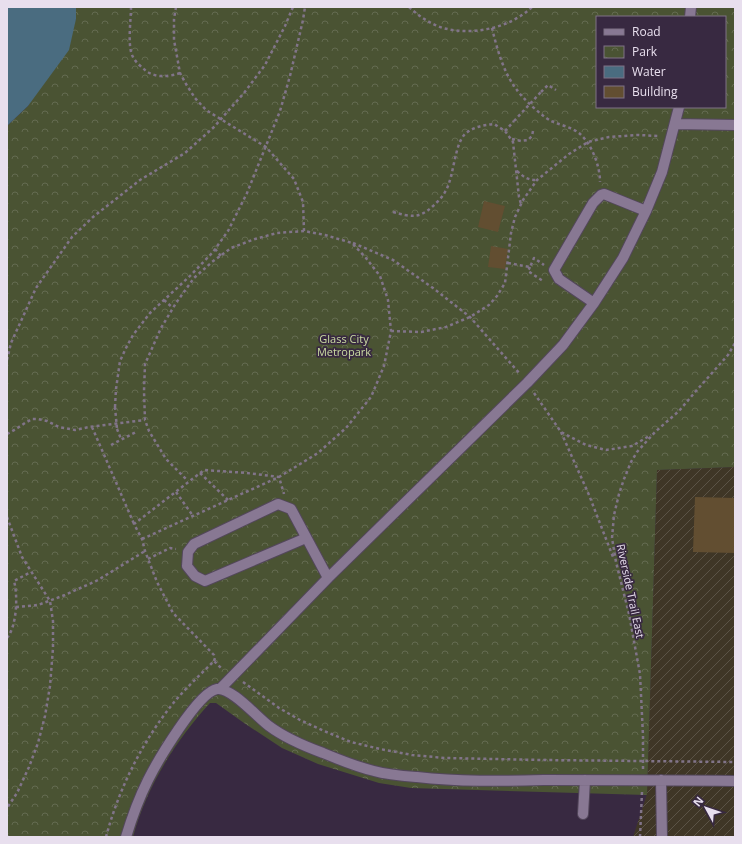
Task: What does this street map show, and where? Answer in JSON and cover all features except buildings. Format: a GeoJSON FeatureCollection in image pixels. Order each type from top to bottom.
{"type":"FeatureCollection","features":[{"type":"Feature","properties":{"kind":"street"},"geometry":{"type":"LineString","coordinates":[[220,689],[328,578],[527,383],[562,345],[594,303],[623,258],[646,211],[662,172],[679,108]]}},
{"type":"Feature","properties":{"kind":"street"},"geometry":{"type":"LineString","coordinates":[[675,124],[735,125]]}},
{"type":"Feature","properties":{"kind":"street"},"geometry":{"type":"LineString","coordinates":[[594,303],[559,279],[554,270],[593,203],[601,195],[604,194],[646,211]]}},
{"type":"Feature","properties":{"kind":"street"},"geometry":{"type":"LineString","coordinates":[[306,538],[205,582],[195,576],[188,566],[188,552],[194,544],[278,504],[291,509],[328,578]]}},
{"type":"Feature","properties":{"kind":"street"},"geometry":{"type":"LineString","coordinates":[[126,837],[131,820],[148,780],[172,738],[197,705],[209,692],[215,689],[226,690],[269,726],[303,745],[346,763],[374,772],[443,780],[735,781]]}},
{"type":"Feature","properties":{"kind":"street"},"geometry":{"type":"LineString","coordinates":[[583,814],[585,780]]}},
{"type":"Feature","properties":{"kind":"street"},"geometry":{"type":"LineString","coordinates":[[662,780],[662,837]]}},
{"type":"Feature","properties":{"kind":"path"},"geometry":{"type":"LineString","coordinates":[[131,7],[130,47],[132,57],[150,74],[162,77],[180,73]]}},
{"type":"Feature","properties":{"kind":"path"},"geometry":{"type":"LineString","coordinates":[[176,7],[174,19],[174,40],[180,73],[186,84],[195,98],[206,110],[266,147],[294,179],[303,202],[304,231]]}},
{"type":"Feature","properties":{"kind":"path"},"geometry":{"type":"LineString","coordinates":[[7,360],[11,343],[36,288],[72,238],[93,217],[140,180],[185,153],[214,127],[244,93],[265,64],[293,7]]}},
{"type":"Feature","properties":{"kind":"path"},"geometry":{"type":"LineString","coordinates":[[121,439],[117,429],[115,407],[120,361],[133,335],[150,313],[191,275],[215,249],[228,231],[247,193],[280,111],[290,76],[305,7]]}},
{"type":"Feature","properties":{"kind":"path"},"geometry":{"type":"LineString","coordinates":[[409,7],[428,22],[441,28],[456,31],[492,28],[511,22],[532,7]]}},
{"type":"Feature","properties":{"kind":"path"},"geometry":{"type":"LineString","coordinates":[[492,28],[508,78],[517,91],[550,120],[578,133],[588,142],[600,174],[601,195]]}},
{"type":"Feature","properties":{"kind":"path"},"geometry":{"type":"LineString","coordinates":[[505,131],[548,85],[556,90]]}},
{"type":"Feature","properties":{"kind":"path"},"geometry":{"type":"LineString","coordinates":[[394,212],[409,216],[425,213],[446,192],[458,147],[464,135],[474,128],[494,124],[505,131],[513,142],[521,204]]}},
{"type":"Feature","properties":{"kind":"path"},"geometry":{"type":"LineString","coordinates":[[511,139],[521,141],[528,140],[532,136],[533,131]]}},
{"type":"Feature","properties":{"kind":"path"},"geometry":{"type":"LineString","coordinates":[[391,331],[421,332],[446,327],[470,317],[489,305],[505,283],[511,234],[515,217],[523,200],[537,180],[569,154],[588,142],[609,137],[638,135],[672,136]]}},
{"type":"Feature","properties":{"kind":"path"},"geometry":{"type":"LineString","coordinates":[[516,171],[525,178],[537,180]]}},
{"type":"Feature","properties":{"kind":"path"},"geometry":{"type":"LineString","coordinates":[[188,481],[166,459],[149,430],[145,420],[145,364],[161,328],[194,278],[231,248],[277,233],[304,231],[325,235],[352,243],[393,260],[433,288],[470,317],[527,383],[561,432],[589,495],[616,562]]}},
{"type":"Feature","properties":{"kind":"path"},"geometry":{"type":"LineString","coordinates":[[142,539],[279,477],[318,453],[346,428],[371,397],[384,366],[391,331],[388,300],[380,276],[352,243]]}},
{"type":"Feature","properties":{"kind":"path"},"geometry":{"type":"LineString","coordinates":[[215,249],[221,256]]}},
{"type":"Feature","properties":{"kind":"path"},"geometry":{"type":"LineString","coordinates":[[543,281],[528,271],[534,258],[554,270]]}},
{"type":"Feature","properties":{"kind":"path"},"geometry":{"type":"LineString","coordinates":[[508,262],[530,267]]}},
{"type":"Feature","properties":{"kind":"path"},"geometry":{"type":"LineString","coordinates":[[191,275],[194,278]]}},
{"type":"Feature","properties":{"kind":"path"},"geometry":{"type":"LineString","coordinates":[[164,300],[173,308]]}},
{"type":"Feature","properties":{"kind":"path","name":"Riverside Trail East"},"geometry":{"type":"LineString","coordinates":[[640,837],[643,780],[643,736],[640,674],[629,614],[616,562],[612,538],[614,515],[624,479],[637,452],[654,432],[679,411],[728,355],[735,343]]}},
{"type":"Feature","properties":{"kind":"path"},"geometry":{"type":"LineString","coordinates":[[7,434],[32,419],[38,418],[51,422],[59,427],[75,430],[145,420]]}},
{"type":"Feature","properties":{"kind":"path"},"geometry":{"type":"LineString","coordinates":[[92,427],[142,539],[157,582],[173,613],[214,655],[214,661],[220,668],[242,681],[279,708],[300,720],[344,739],[380,750],[412,755],[445,758],[735,762]]}},
{"type":"Feature","properties":{"kind":"path"},"geometry":{"type":"LineString","coordinates":[[111,445],[136,432]]}},
{"type":"Feature","properties":{"kind":"path"},"geometry":{"type":"LineString","coordinates":[[561,432],[586,445],[606,450],[632,446],[654,432]]}},
{"type":"Feature","properties":{"kind":"path"},"geometry":{"type":"LineString","coordinates":[[134,524],[204,470],[279,477]]}},
{"type":"Feature","properties":{"kind":"path"},"geometry":{"type":"LineString","coordinates":[[200,473],[228,500]]}},
{"type":"Feature","properties":{"kind":"path"},"geometry":{"type":"LineString","coordinates":[[176,492],[194,516]]}},
{"type":"Feature","properties":{"kind":"path"},"geometry":{"type":"LineString","coordinates":[[7,517],[22,557],[50,601],[53,621],[53,648],[50,686],[45,716],[38,743],[29,767],[17,793],[7,808]]}},
{"type":"Feature","properties":{"kind":"path"},"geometry":{"type":"LineString","coordinates":[[148,559],[170,548],[188,552]]}},
{"type":"Feature","properties":{"kind":"path"},"geometry":{"type":"LineString","coordinates":[[16,607],[38,605],[65,595],[98,580],[145,551]]}},
{"type":"Feature","properties":{"kind":"path"},"geometry":{"type":"LineString","coordinates":[[7,638],[10,634],[16,607],[16,586],[14,581],[31,572]]}},
{"type":"Feature","properties":{"kind":"path"},"geometry":{"type":"LineString","coordinates":[[106,837],[127,778],[153,731],[175,701],[214,661]]}},
{"type":"Feature","properties":{"kind":"shaded area"},"geometry":{"type":"Polygon","coordinates":[[[735,467],[735,837],[633,837],[647,794],[657,470],[735,467]]]}},
{"type":"Feature","properties":{"kind":"green space","name":"Glass City Metropark"},"geometry":{"type":"Polygon","coordinates":[[[76,7],[735,7],[735,467],[657,470],[647,795],[411,788],[379,783],[318,764],[282,748],[216,703],[210,703],[185,733],[163,766],[146,801],[133,837],[7,837],[7,126],[28,106],[76,19],[76,7]]]}},
{"type":"Feature","properties":{"kind":"water"},"geometry":{"type":"Polygon","coordinates":[[[7,7],[76,7],[76,19],[69,50],[28,106],[7,126],[7,7]]]}}]}
